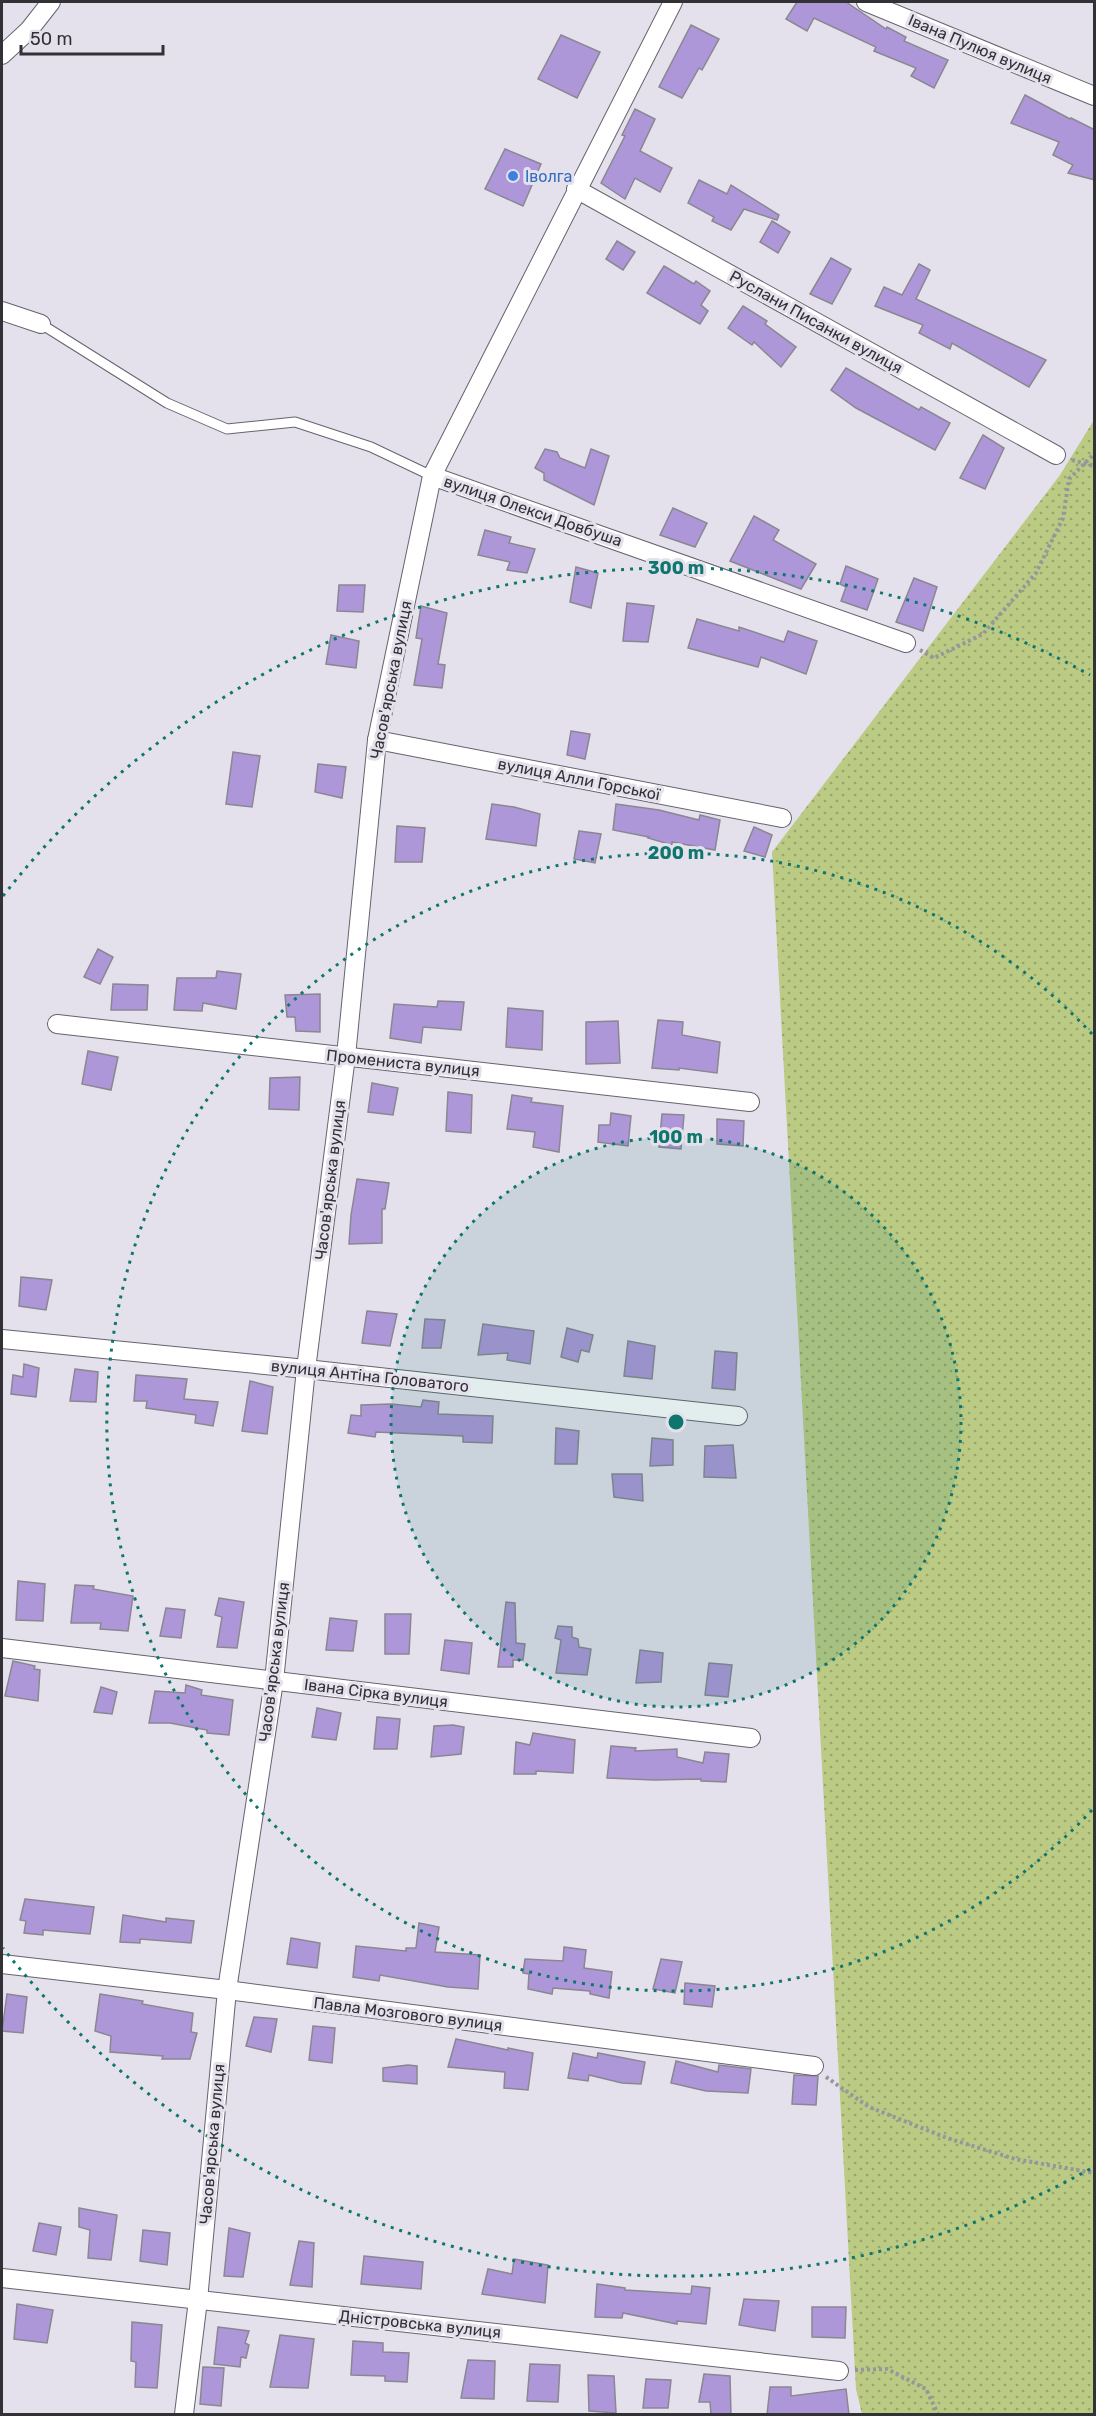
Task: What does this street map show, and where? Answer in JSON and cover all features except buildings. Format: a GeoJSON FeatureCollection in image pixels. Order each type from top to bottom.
{"type":"FeatureCollection","features":[{"type":"Feature","properties":{"kind":"street"},"geometry":{"type":"LineString","coordinates":[[2,55],[29,30],[51,2]]}},
{"type":"Feature","properties":{"kind":"street","name":"Часов'ярська вулиця"},"geometry":{"type":"LineString","coordinates":[[184,2415],[198,2300],[227,1990],[274,1681],[306,1369],[346,1056],[377,740],[432,476],[673,2]]}},
{"type":"Feature","properties":{"kind":"street","name":"Івана Пулюя вулиця"},"geometry":{"type":"LineString","coordinates":[[866,2],[1095,96]]}},
{"type":"Feature","properties":{"kind":"street","name":"Руслани Писанки вулиця"},"geometry":{"type":"LineString","coordinates":[[576,189],[1056,455]]}},
{"type":"Feature","properties":{"kind":"street"},"geometry":{"type":"LineString","coordinates":[[2,311],[41,324]]}},
{"type":"Feature","properties":{"kind":"street","name":"вулиця Олекси Довбуша"},"geometry":{"type":"LineString","coordinates":[[432,476],[906,643]]}},
{"type":"Feature","properties":{"kind":"street","name":"вулиця Алли Горської"},"geometry":{"type":"LineString","coordinates":[[377,740],[782,818]]}},
{"type":"Feature","properties":{"kind":"street","name":"Промениста вулиця"},"geometry":{"type":"LineString","coordinates":[[57,1024],[750,1102]]}},
{"type":"Feature","properties":{"kind":"street","name":"вулиця Антіна Головатого"},"geometry":{"type":"LineString","coordinates":[[2,1339],[738,1416]]}},
{"type":"Feature","properties":{"kind":"street","name":"Івана Сірка вулиця"},"geometry":{"type":"LineString","coordinates":[[2,1648],[751,1738]]}},
{"type":"Feature","properties":{"kind":"street","name":"Павла Мозгового вулиця"},"geometry":{"type":"LineString","coordinates":[[2,1964],[227,1990],[814,2066]]}},
{"type":"Feature","properties":{"kind":"street","name":"Дністровська вулиця"},"geometry":{"type":"LineString","coordinates":[[2,2278],[839,2371]]}},
{"type":"Feature","properties":{"kind":"lane"},"geometry":{"type":"LineString","coordinates":[[41,324],[167,403],[226,429],[295,422],[371,447],[432,476]]}},
{"type":"Feature","properties":{"kind":"path"},"geometry":{"type":"LineString","coordinates":[[906,643],[934,658],[983,634],[1036,573],[1063,518],[1069,479],[1095,454]]}},
{"type":"Feature","properties":{"kind":"path"},"geometry":{"type":"LineString","coordinates":[[1056,455],[1095,466]]}},
{"type":"Feature","properties":{"kind":"path"},"geometry":{"type":"LineString","coordinates":[[814,2066],[830,2081],[869,2107],[947,2138],[1015,2159],[1095,2173]]}},
{"type":"Feature","properties":{"kind":"path"},"geometry":{"type":"LineString","coordinates":[[839,2371],[887,2369],[926,2389],[938,2415]]}},
{"type":"Feature","properties":{"kind":"green space"},"geometry":{"type":"Polygon","coordinates":[[[1094,420],[1094,2414],[862,2414],[856,2389],[772,852],[1060,475],[1094,420]]]}},
{"type":"Feature","properties":{"kind":"place","name":"Іволга"},"geometry":{"type":"Point","coordinates":[513,176]}}]}
